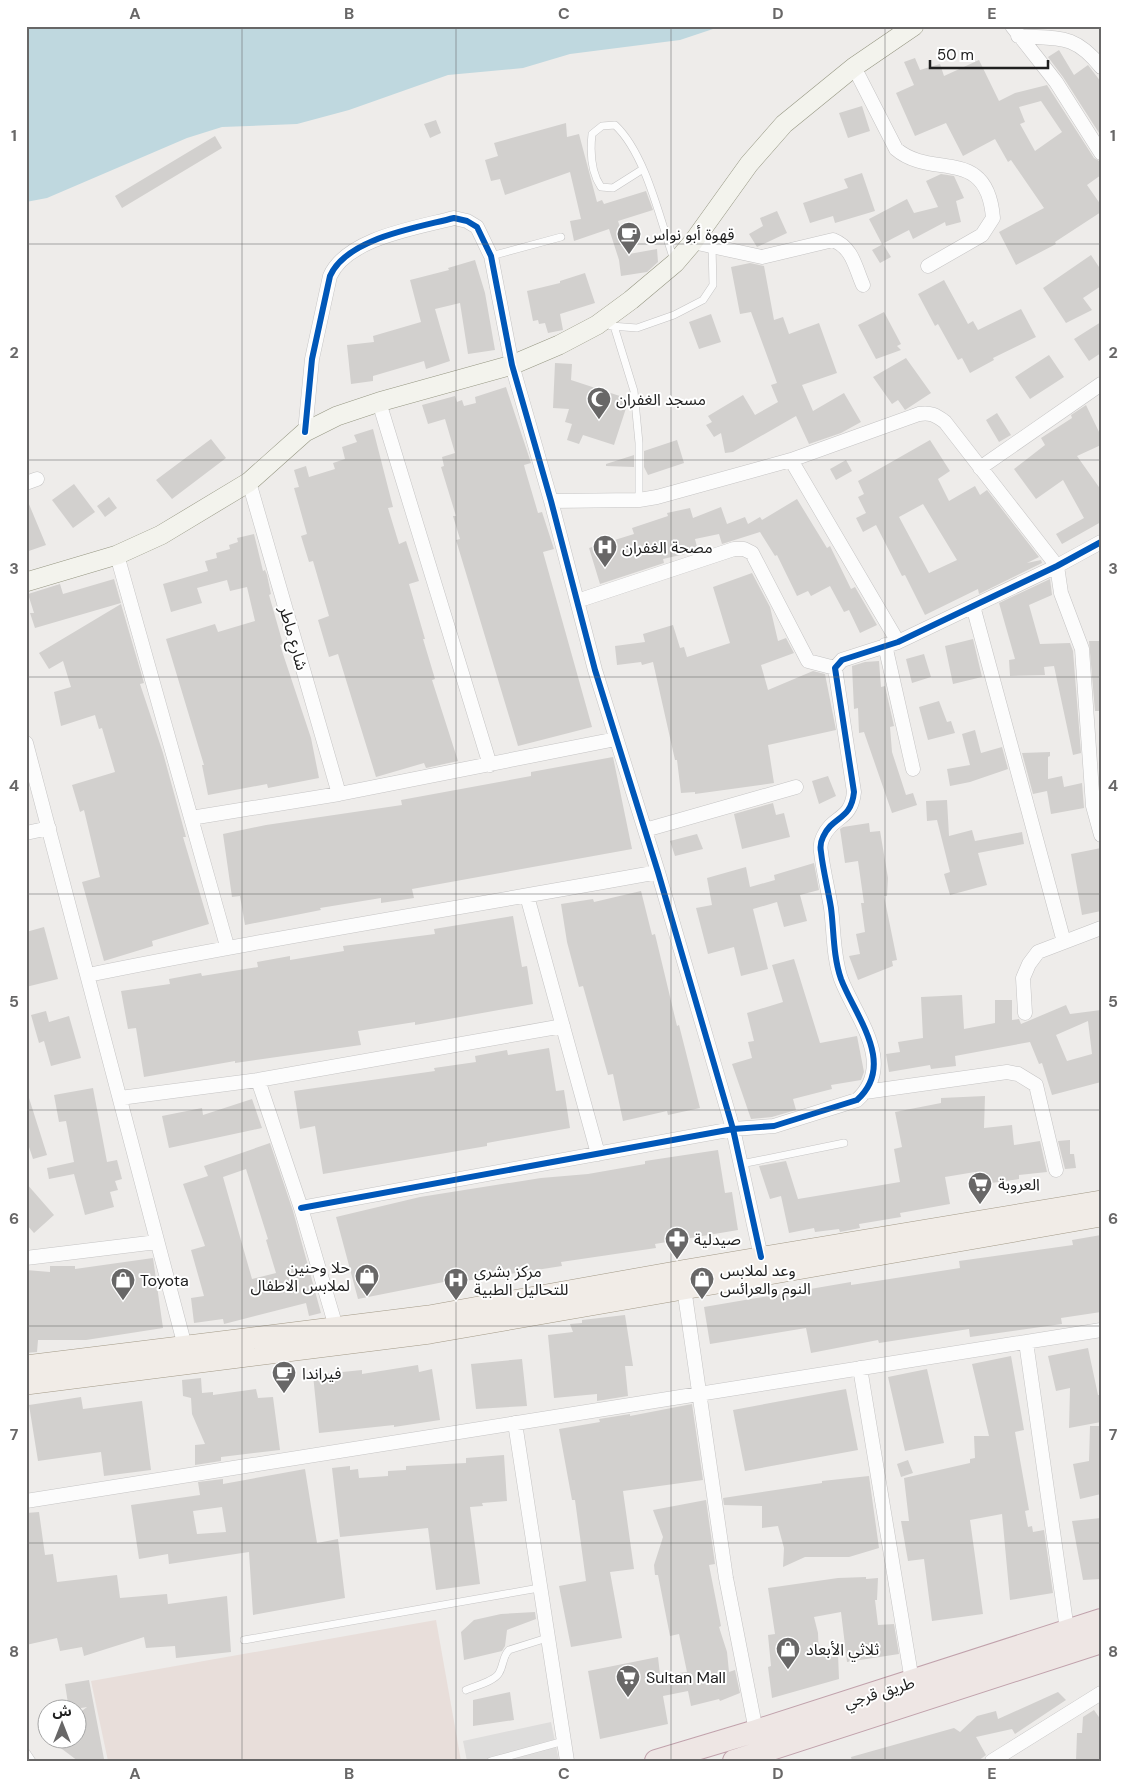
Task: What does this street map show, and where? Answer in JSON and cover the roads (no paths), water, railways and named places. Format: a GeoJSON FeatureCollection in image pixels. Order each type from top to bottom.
{"type":"FeatureCollection","features":[{"type":"Feature","properties":{"kind":"highway","name":"طريق قرجي"},"geometry":{"type":"LineString","coordinates":[[656,1761],[912,1682],[1101,1620]]}},
{"type":"Feature","properties":{"kind":"highway","name":"طريق قرجي"},"geometry":{"type":"LineString","coordinates":[[734,1761],[1101,1642]]}},
{"type":"Feature","properties":{"kind":"highway"},"geometry":{"type":"LineString","coordinates":[[867,1695],[873,1716]]}},
{"type":"Feature","properties":{"kind":"main road"},"geometry":{"type":"LineString","coordinates":[[26,582],[117,555],[162,535],[250,482],[304,432],[337,416],[379,402],[512,365],[605,325],[675,263],[693,242],[748,164],[784,124],[854,67],[914,26]]}},
{"type":"Feature","properties":{"kind":"main road"},"geometry":{"type":"LineString","coordinates":[[26,1366],[430,1333],[683,1280],[761,1257],[1101,1201]]}},
{"type":"Feature","properties":{"kind":"main road"},"geometry":{"type":"LineString","coordinates":[[26,1384],[336,1327],[429,1316],[683,1280],[1101,1216]]}},
{"type":"Feature","properties":{"kind":"street"},"geometry":{"type":"LineString","coordinates":[[1015,31],[1074,41],[1091,54],[1101,67]]}},
{"type":"Feature","properties":{"kind":"street"},"geometry":{"type":"LineString","coordinates":[[1015,31],[1056,82],[1101,154]]}},
{"type":"Feature","properties":{"kind":"street"},"geometry":{"type":"LineString","coordinates":[[854,67],[896,149],[906,158],[954,166],[970,172],[987,189],[993,218],[982,235],[928,266]]}},
{"type":"Feature","properties":{"kind":"street"},"geometry":{"type":"LineString","coordinates":[[304,432],[312,359],[320,315],[330,276],[340,259],[358,246],[454,218],[467,221],[477,227],[491,256],[512,365],[616,739],[658,872],[733,1129],[761,1257]]}},
{"type":"Feature","properties":{"kind":"street"},"geometry":{"type":"LineString","coordinates":[[693,242],[762,257],[833,240],[843,244],[849,250],[863,286]]}},
{"type":"Feature","properties":{"kind":"street"},"geometry":{"type":"LineString","coordinates":[[980,468],[1101,384]]}},
{"type":"Feature","properties":{"kind":"street"},"geometry":{"type":"LineString","coordinates":[[379,402],[490,765]]}},
{"type":"Feature","properties":{"kind":"street"},"geometry":{"type":"LineString","coordinates":[[551,501],[639,500],[656,497],[791,460],[928,413],[945,422],[1057,566],[1061,593],[1082,649],[1093,806],[1101,835]]}},
{"type":"Feature","properties":{"kind":"street"},"geometry":{"type":"LineString","coordinates":[[791,460],[898,642]]}},
{"type":"Feature","properties":{"kind":"street","name":"شارع ماطر"},"geometry":{"type":"LineString","coordinates":[[250,482],[339,794]]}},
{"type":"Feature","properties":{"kind":"street"},"geometry":{"type":"LineString","coordinates":[[301,1208],[733,1129],[774,1126],[857,1100],[865,1092],[871,1079],[874,1056],[868,1033],[840,972],[820,849],[827,830],[849,810],[854,792],[836,668],[842,660],[898,642],[1057,566],[1101,542]]}},
{"type":"Feature","properties":{"kind":"street"},"geometry":{"type":"LineString","coordinates":[[577,601],[734,549],[744,549],[752,553],[808,661],[836,668]]}},
{"type":"Feature","properties":{"kind":"street"},"geometry":{"type":"LineString","coordinates":[[117,555],[227,946]]}},
{"type":"Feature","properties":{"kind":"street"},"geometry":{"type":"LineString","coordinates":[[973,606],[1064,942]]}},
{"type":"Feature","properties":{"kind":"street"},"geometry":{"type":"LineString","coordinates":[[884,645],[913,768]]}},
{"type":"Feature","properties":{"kind":"street"},"geometry":{"type":"LineString","coordinates":[[191,818],[339,794],[616,739]]}},
{"type":"Feature","properties":{"kind":"street"},"geometry":{"type":"LineString","coordinates":[[26,743],[188,1354]]}},
{"type":"Feature","properties":{"kind":"street"},"geometry":{"type":"LineString","coordinates":[[645,830],[796,787]]}},
{"type":"Feature","properties":{"kind":"street"},"geometry":{"type":"LineString","coordinates":[[26,833],[48,828]]}},
{"type":"Feature","properties":{"kind":"street"},"geometry":{"type":"LineString","coordinates":[[88,975],[227,946],[658,872]]}},
{"type":"Feature","properties":{"kind":"street"},"geometry":{"type":"LineString","coordinates":[[527,896],[598,1154]]}},
{"type":"Feature","properties":{"kind":"street"},"geometry":{"type":"LineString","coordinates":[[1025,1014],[1023,978],[1029,964],[1038,952],[1101,928]]}},
{"type":"Feature","properties":{"kind":"street"},"geometry":{"type":"LineString","coordinates":[[120,1098],[258,1080],[563,1026]]}},
{"type":"Feature","properties":{"kind":"street"},"geometry":{"type":"LineString","coordinates":[[865,1092],[1007,1072],[1018,1074],[1036,1086],[1056,1170]]}},
{"type":"Feature","properties":{"kind":"street"},"geometry":{"type":"LineString","coordinates":[[258,1080],[301,1208],[336,1327]]}},
{"type":"Feature","properties":{"kind":"street"},"geometry":{"type":"LineString","coordinates":[[26,1258],[158,1242]]}},
{"type":"Feature","properties":{"kind":"street"},"geometry":{"type":"LineString","coordinates":[[683,1280],[726,1578],[756,1731]]}},
{"type":"Feature","properties":{"kind":"street"},"geometry":{"type":"LineString","coordinates":[[26,1501],[1101,1330]]}},
{"type":"Feature","properties":{"kind":"street"},"geometry":{"type":"LineString","coordinates":[[1026,1342],[1067,1630]]}},
{"type":"Feature","properties":{"kind":"street"},"geometry":{"type":"LineString","coordinates":[[860,1368],[912,1682]]}},
{"type":"Feature","properties":{"kind":"street"},"geometry":{"type":"LineString","coordinates":[[515,1423],[567,1761]]}},
{"type":"Feature","properties":{"kind":"street"},"geometry":{"type":"LineString","coordinates":[[992,1761],[1101,1693]]}},
{"type":"Feature","properties":{"kind":"lane"},"geometry":{"type":"LineString","coordinates":[[643,169],[613,188],[601,187],[594,171],[592,134],[602,126],[615,125],[624,133],[643,169],[675,263]]}},
{"type":"Feature","properties":{"kind":"lane"},"geometry":{"type":"LineString","coordinates":[[491,256],[561,237]]}},
{"type":"Feature","properties":{"kind":"lane"},"geometry":{"type":"LineString","coordinates":[[639,500],[639,443],[634,391],[605,325],[637,328],[674,315],[702,300],[713,286],[712,246]]}},
{"type":"Feature","properties":{"kind":"lane"},"geometry":{"type":"LineString","coordinates":[[741,1164],[844,1143]]}},
{"type":"Feature","properties":{"kind":"lane"},"geometry":{"type":"LineString","coordinates":[[244,1640],[539,1588]]}},
{"type":"Feature","properties":{"kind":"lane"},"geometry":{"type":"LineString","coordinates":[[466,1690],[496,1677],[500,1672],[505,1655],[510,1650],[547,1638]]}},
{"type":"Feature","properties":{"kind":"lane"},"geometry":{"type":"LineString","coordinates":[[491,1761],[564,1741]]}},
{"type":"Feature","properties":{"kind":"lane"},"geometry":{"type":"LineString","coordinates":[[26,1752],[32,1761]]}},
{"type":"Feature","properties":{"kind":"water"},"geometry":{"type":"Polygon","coordinates":[[[26,26],[722,26],[680,40],[570,54],[523,68],[448,75],[349,110],[297,124],[222,127],[187,138],[47,198],[26,202],[26,26]]]}},
{"type":"Feature","properties":{"kind":"place","name":"قهوة أبو نواس"},"geometry":{"type":"Point","coordinates":[629,255]}},
{"type":"Feature","properties":{"kind":"place","name":"مسجد الغفران"},"geometry":{"type":"Point","coordinates":[599,420]}},
{"type":"Feature","properties":{"kind":"place","name":"مصحة الغفران"},"geometry":{"type":"Point","coordinates":[605,568]}},
{"type":"Feature","properties":{"kind":"place","name":"العروبة"},"geometry":{"type":"Point","coordinates":[980,1205]}},
{"type":"Feature","properties":{"kind":"place","name":"صيدلية"},"geometry":{"type":"Point","coordinates":[677,1260]}},
{"type":"Feature","properties":{"kind":"place","name":"حلا وحنين لملابس الاطفال"},"geometry":{"type":"Point","coordinates":[367,1297]}},
{"type":"Feature","properties":{"kind":"place","name":"وعد لملابس النوم والعرائس"},"geometry":{"type":"Point","coordinates":[702,1300]}},
{"type":"Feature","properties":{"kind":"place","name":"Toyota"},"geometry":{"type":"Point","coordinates":[123,1301]}},
{"type":"Feature","properties":{"kind":"place","name":"مركز بشرى للتحاليل الطبية"},"geometry":{"type":"Point","coordinates":[456,1301]}},
{"type":"Feature","properties":{"kind":"place","name":"فيراندا"},"geometry":{"type":"Point","coordinates":[284,1394]}},
{"type":"Feature","properties":{"kind":"place","name":"ثلاثي الأبعاد"},"geometry":{"type":"Point","coordinates":[788,1670]}},
{"type":"Feature","properties":{"kind":"place","name":"Sultan Mall"},"geometry":{"type":"Point","coordinates":[628,1698]}}]}
